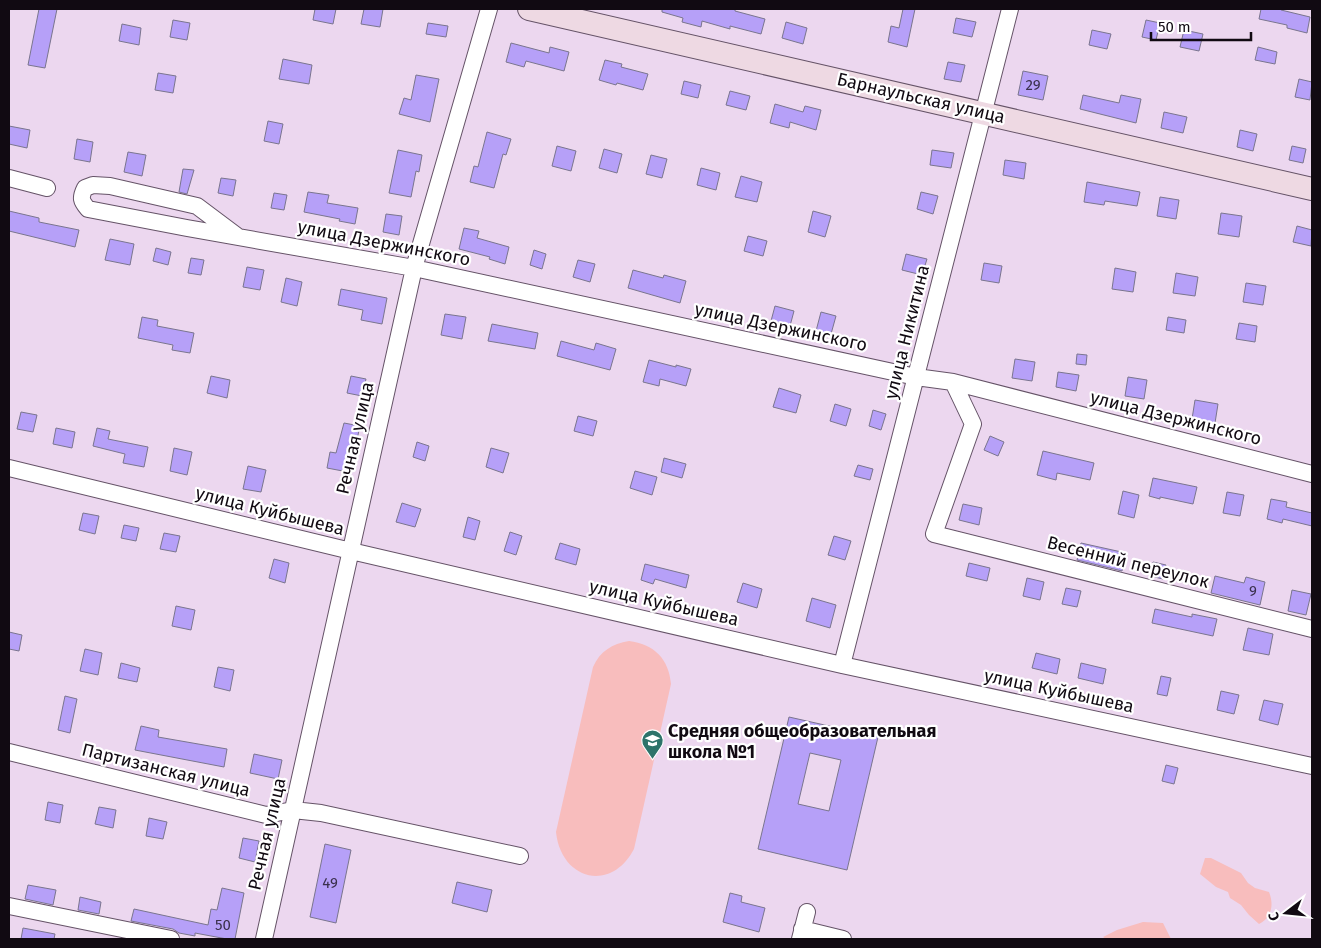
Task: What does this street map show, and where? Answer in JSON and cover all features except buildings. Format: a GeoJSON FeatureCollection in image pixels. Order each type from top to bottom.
{"type":"FeatureCollection","features":[{"type":"Feature","properties":{"kind":"street","name":"Речная улица"},"geometry":{"type":"LineString","coordinates":[[264,939],[414,268],[489,9]]}},
{"type":"Feature","properties":{"kind":"street","name":"Барнаульская улица"},"geometry":{"type":"LineString","coordinates":[[529,9],[984,112],[1312,189]]}},
{"type":"Feature","properties":{"kind":"street","name":"улица Никитина"},"geometry":{"type":"LineString","coordinates":[[842,664],[1010,9]]}},
{"type":"Feature","properties":{"kind":"street"},"geometry":{"type":"LineString","coordinates":[[9,178],[47,188]]}},
{"type":"Feature","properties":{"kind":"street","name":"улица Дзержинского"},"geometry":{"type":"LineString","coordinates":[[237,236],[197,206],[110,186],[93,185],[85,188],[81,196],[81,201],[88,209],[237,236],[414,268],[916,377],[953,382],[1312,474]]}},
{"type":"Feature","properties":{"kind":"street","name":"Весенний переулок"},"geometry":{"type":"LineString","coordinates":[[953,382],[973,424],[934,534],[1312,629]]}},
{"type":"Feature","properties":{"kind":"street","name":"улица Куйбышева"},"geometry":{"type":"LineString","coordinates":[[9,468],[351,551],[842,664],[1312,766]]}},
{"type":"Feature","properties":{"kind":"street","name":"Партизанская улица"},"geometry":{"type":"LineString","coordinates":[[9,752],[266,815],[293,810],[321,813],[520,856]]}},
{"type":"Feature","properties":{"kind":"street"},"geometry":{"type":"LineString","coordinates":[[9,906],[171,939]]}},
{"type":"Feature","properties":{"kind":"street"},"geometry":{"type":"LineString","coordinates":[[807,912],[801,934],[843,939]]}},
{"type":"Feature","properties":{"kind":"shaded area"},"geometry":{"type":"Polygon","coordinates":[[[629,641],[646,645],[659,654],[667,667],[671,684],[634,849],[624,863],[613,872],[601,876],[588,875],[577,870],[567,861],[560,848],[556,832],[593,667],[607,649],[629,641]]]}},
{"type":"Feature","properties":{"kind":"shaded area"},"geometry":{"type":"Polygon","coordinates":[[[1205,858],[1211,858],[1241,873],[1248,883],[1255,888],[1269,892],[1271,910],[1267,918],[1259,924],[1241,905],[1230,898],[1228,892],[1216,887],[1200,874],[1205,858]]]}},
{"type":"Feature","properties":{"kind":"shaded area"},"geometry":{"type":"Polygon","coordinates":[[[1143,922],[1163,923],[1171,939],[1106,939],[1103,937],[1117,930],[1143,922]]]}},
{"type":"Feature","properties":{"kind":"place","name":"Средняя общеобразовательная школа №1"},"geometry":{"type":"Point","coordinates":[652,760]}}]}
